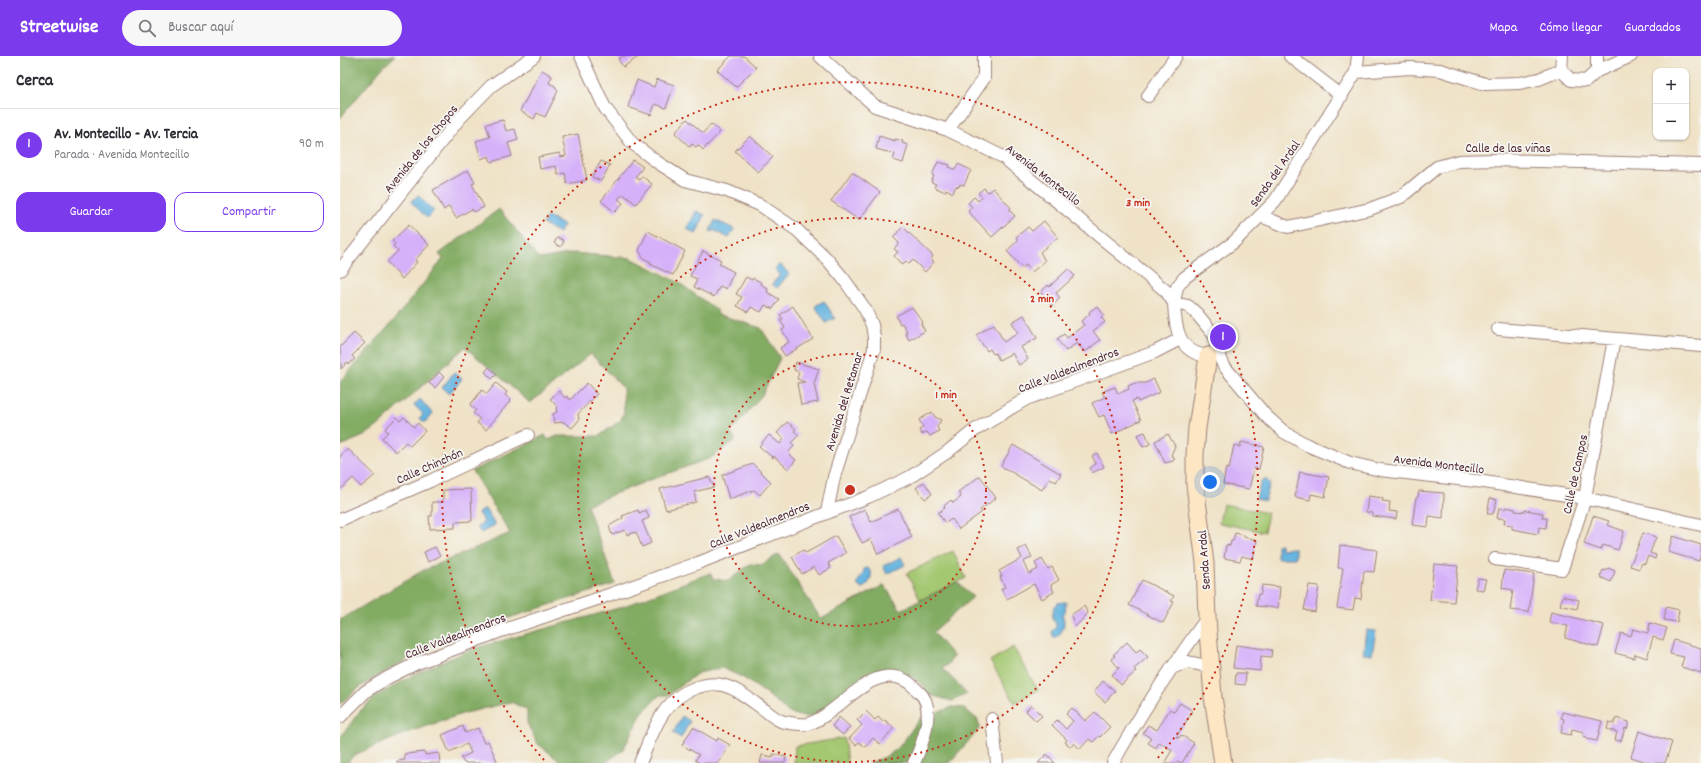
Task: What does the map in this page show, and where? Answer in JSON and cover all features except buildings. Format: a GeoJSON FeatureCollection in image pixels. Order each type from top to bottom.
{"type":"FeatureCollection","features":[{"type":"Feature","properties":{"kind":"main road","name":"Senda Ardal"},"geometry":{"type":"LineString","coordinates":[[1212,353],[1195,455],[1195,485],[1205,563],[1207,618],[1213,697],[1223,763]]}},
{"type":"Feature","properties":{"kind":"street","name":"Avenida de los Chopos"},"geometry":{"type":"LineString","coordinates":[[340,270],[459,119],[492,86],[534,56]]}},
{"type":"Feature","properties":{"kind":"street","name":"Avenida del Retamar"},"geometry":{"type":"LineString","coordinates":[[581,56],[605,108],[632,143],[657,162],[685,180],[727,191],[760,205],[797,230],[843,278],[865,309],[872,325],[874,349],[834,477],[827,512]]}},
{"type":"Feature","properties":{"kind":"street","name":"Avenida Montecillo"},"geometry":{"type":"LineString","coordinates":[[820,56],[875,106],[948,130],[1003,157],[1166,291],[1174,303],[1188,306],[1197,314],[1215,336],[1212,353],[1266,416],[1284,432],[1307,445],[1350,463],[1380,470],[1484,482],[1585,498],[1701,525]]}},
{"type":"Feature","properties":{"kind":"street"},"geometry":{"type":"LineString","coordinates":[[948,130],[984,78],[984,56]]}},
{"type":"Feature","properties":{"kind":"street"},"geometry":{"type":"LineString","coordinates":[[1148,96],[1176,56]]}},
{"type":"Feature","properties":{"kind":"street"},"geometry":{"type":"LineString","coordinates":[[1290,56],[1342,96]]}},
{"type":"Feature","properties":{"kind":"street","name":"Senda del Ardal"},"geometry":{"type":"LineString","coordinates":[[1174,303],[1177,287],[1184,278],[1234,242],[1275,201],[1356,72],[1358,56]]}},
{"type":"Feature","properties":{"kind":"street"},"geometry":{"type":"LineString","coordinates":[[1562,56],[1561,70],[1571,80],[1586,81],[1597,71],[1631,56]]}},
{"type":"Feature","properties":{"kind":"street"},"geometry":{"type":"LineString","coordinates":[[1597,56],[1597,71]]}},
{"type":"Feature","properties":{"kind":"street"},"geometry":{"type":"LineString","coordinates":[[1356,72],[1410,68],[1440,70],[1485,84],[1520,84],[1539,79],[1561,70]]}},
{"type":"Feature","properties":{"kind":"street","name":"Calle de las viñas"},"geometry":{"type":"LineString","coordinates":[[1261,216],[1288,227],[1370,209],[1401,197],[1437,167],[1459,161],[1494,160],[1701,165]]}},
{"type":"Feature","properties":{"kind":"street"},"geometry":{"type":"LineString","coordinates":[[1174,303],[1176,330],[1180,339],[1201,356],[1212,353]]}},
{"type":"Feature","properties":{"kind":"street"},"geometry":{"type":"LineString","coordinates":[[1498,329],[1701,346]]}},
{"type":"Feature","properties":{"kind":"street","name":"Calle Valdealmendros"},"geometry":{"type":"LineString","coordinates":[[340,716],[366,691],[387,678],[415,664],[501,631],[698,563],[868,497],[910,477],[946,453],[975,430],[1026,399],[1155,352],[1180,339]]}},
{"type":"Feature","properties":{"kind":"street","name":"Calle de Campos"},"geometry":{"type":"LineString","coordinates":[[1495,559],[1562,569],[1585,498],[1614,339]]}},
{"type":"Feature","properties":{"kind":"street","name":"Calle Chinchón"},"geometry":{"type":"LineString","coordinates":[[340,520],[528,435]]}},
{"type":"Feature","properties":{"kind":"street"},"geometry":{"type":"LineString","coordinates":[[1113,763],[1131,730],[1171,668],[1207,618]]}},
{"type":"Feature","properties":{"kind":"street"},"geometry":{"type":"LineString","coordinates":[[1171,668],[1188,662],[1211,667]]}},
{"type":"Feature","properties":{"kind":"street"},"geometry":{"type":"LineString","coordinates":[[640,763],[657,723],[669,704],[687,691],[704,685],[722,685],[737,691],[780,721],[807,724],[822,718],[870,682],[881,677],[893,677],[907,681],[922,695],[926,703],[928,715],[923,743],[914,763]]}},
{"type":"Feature","properties":{"kind":"street"},"geometry":{"type":"LineString","coordinates":[[992,719],[997,763]]}},
{"type":"Feature","properties":{"kind":"green space"},"geometry":{"type":"Polygon","coordinates":[[[340,56],[395,56],[384,66],[340,118],[340,56]]]}},
{"type":"Feature","properties":{"kind":"green space"},"geometry":{"type":"Polygon","coordinates":[[[499,209],[539,259],[573,253],[631,258],[678,282],[718,311],[717,314],[761,328],[780,358],[762,395],[730,433],[736,440],[711,458],[587,505],[615,584],[468,631],[432,645],[357,689],[340,704],[340,620],[422,571],[510,533],[472,471],[545,435],[548,440],[557,436],[599,436],[621,420],[624,412],[623,388],[591,354],[530,403],[465,347],[378,426],[364,436],[340,446],[340,382],[395,319],[443,259],[439,254],[499,209]]]}},
{"type":"Feature","properties":{"kind":"green space"},"geometry":{"type":"Polygon","coordinates":[[[1223,504],[1268,513],[1264,532],[1219,523],[1223,504]]]}},
{"type":"Feature","properties":{"kind":"green space"},"geometry":{"type":"Polygon","coordinates":[[[953,551],[966,578],[920,600],[907,573],[953,551]]]}},
{"type":"Feature","properties":{"kind":"green space"},"geometry":{"type":"Polygon","coordinates":[[[779,554],[821,619],[884,585],[901,610],[957,582],[973,597],[933,632],[954,657],[943,669],[967,694],[952,701],[930,695],[923,685],[912,677],[899,671],[887,669],[877,670],[814,716],[804,717],[789,713],[767,694],[742,677],[722,668],[698,673],[668,695],[660,695],[642,713],[623,750],[605,763],[561,762],[538,744],[527,723],[527,710],[511,702],[462,714],[404,734],[354,755],[347,763],[340,763],[340,738],[359,712],[375,697],[415,674],[472,649],[619,608],[710,573],[714,579],[728,581],[750,564],[761,565],[779,554]]]}},
{"type":"Feature","properties":{"kind":"green space"},"geometry":{"type":"Polygon","coordinates":[[[1013,647],[1038,690],[1015,703],[990,661],[1013,647]]]}},
{"type":"Feature","properties":{"kind":"green space"},"geometry":{"type":"Polygon","coordinates":[[[952,707],[964,708],[978,720],[980,728],[949,763],[868,763],[878,760],[893,752],[904,741],[920,718],[931,722],[936,713],[952,707]]]}},
{"type":"Feature","properties":{"kind":"green space"},"geometry":{"type":"Polygon","coordinates":[[[844,738],[847,763],[794,763],[795,746],[844,738]]]}},
{"type":"Feature","properties":{"kind":"water"},"geometry":{"type":"Polygon","coordinates":[[[418,195],[434,211],[427,218],[411,202],[418,195]]]}},
{"type":"Feature","properties":{"kind":"water"},"geometry":{"type":"Polygon","coordinates":[[[696,211],[705,215],[696,234],[687,229],[696,211]]]}},
{"type":"Feature","properties":{"kind":"water"},"geometry":{"type":"Polygon","coordinates":[[[547,216],[564,225],[559,233],[543,224],[547,216]]]}},
{"type":"Feature","properties":{"kind":"water"},"geometry":{"type":"Polygon","coordinates":[[[715,220],[734,229],[729,238],[713,230],[712,232],[710,231],[715,220]]]}},
{"type":"Feature","properties":{"kind":"water"},"geometry":{"type":"Polygon","coordinates":[[[780,264],[789,274],[777,288],[772,284],[780,275],[775,269],[780,264]]]}},
{"type":"Feature","properties":{"kind":"water"},"geometry":{"type":"Polygon","coordinates":[[[824,301],[835,318],[826,323],[815,306],[824,301]]]}},
{"type":"Feature","properties":{"kind":"water"},"geometry":{"type":"Polygon","coordinates":[[[454,372],[462,379],[449,394],[442,388],[454,372]]]}},
{"type":"Feature","properties":{"kind":"water"},"geometry":{"type":"Polygon","coordinates":[[[420,399],[433,414],[424,423],[420,418],[423,414],[414,405],[420,399]]]}},
{"type":"Feature","properties":{"kind":"water"},"geometry":{"type":"Polygon","coordinates":[[[1264,479],[1270,483],[1265,501],[1256,499],[1261,481],[1264,479]]]}},
{"type":"Feature","properties":{"kind":"water"},"geometry":{"type":"Polygon","coordinates":[[[485,509],[495,525],[481,533],[477,527],[484,522],[478,513],[485,509]]]}},
{"type":"Feature","properties":{"kind":"water"},"geometry":{"type":"Polygon","coordinates":[[[1281,544],[1281,549],[1295,548],[1295,558],[1277,558],[1277,545],[1281,544]]]}},
{"type":"Feature","properties":{"kind":"water"},"geometry":{"type":"Polygon","coordinates":[[[901,557],[905,565],[887,574],[883,566],[901,557]]]}},
{"type":"Feature","properties":{"kind":"water"},"geometry":{"type":"Polygon","coordinates":[[[868,568],[871,571],[871,577],[868,583],[862,588],[858,586],[857,583],[863,574],[864,569],[868,568]]]}},
{"type":"Feature","properties":{"kind":"water"},"geometry":{"type":"Polygon","coordinates":[[[1066,602],[1065,612],[1062,614],[1064,627],[1059,635],[1053,637],[1052,631],[1056,627],[1056,624],[1052,618],[1054,606],[1057,603],[1066,602]]]}},
{"type":"Feature","properties":{"kind":"water"},"geometry":{"type":"Polygon","coordinates":[[[1366,630],[1376,631],[1372,655],[1363,654],[1366,630]]]}},
{"type":"Feature","properties":{"kind":"water"},"geometry":{"type":"Polygon","coordinates":[[[682,716],[690,721],[681,738],[673,733],[682,716]]]}},
{"type":"Feature","properties":{"kind":"place","name":"Av. Montecillo - Av. Tercia"},"geometry":{"type":"Point","coordinates":[1223,337]}}]}
